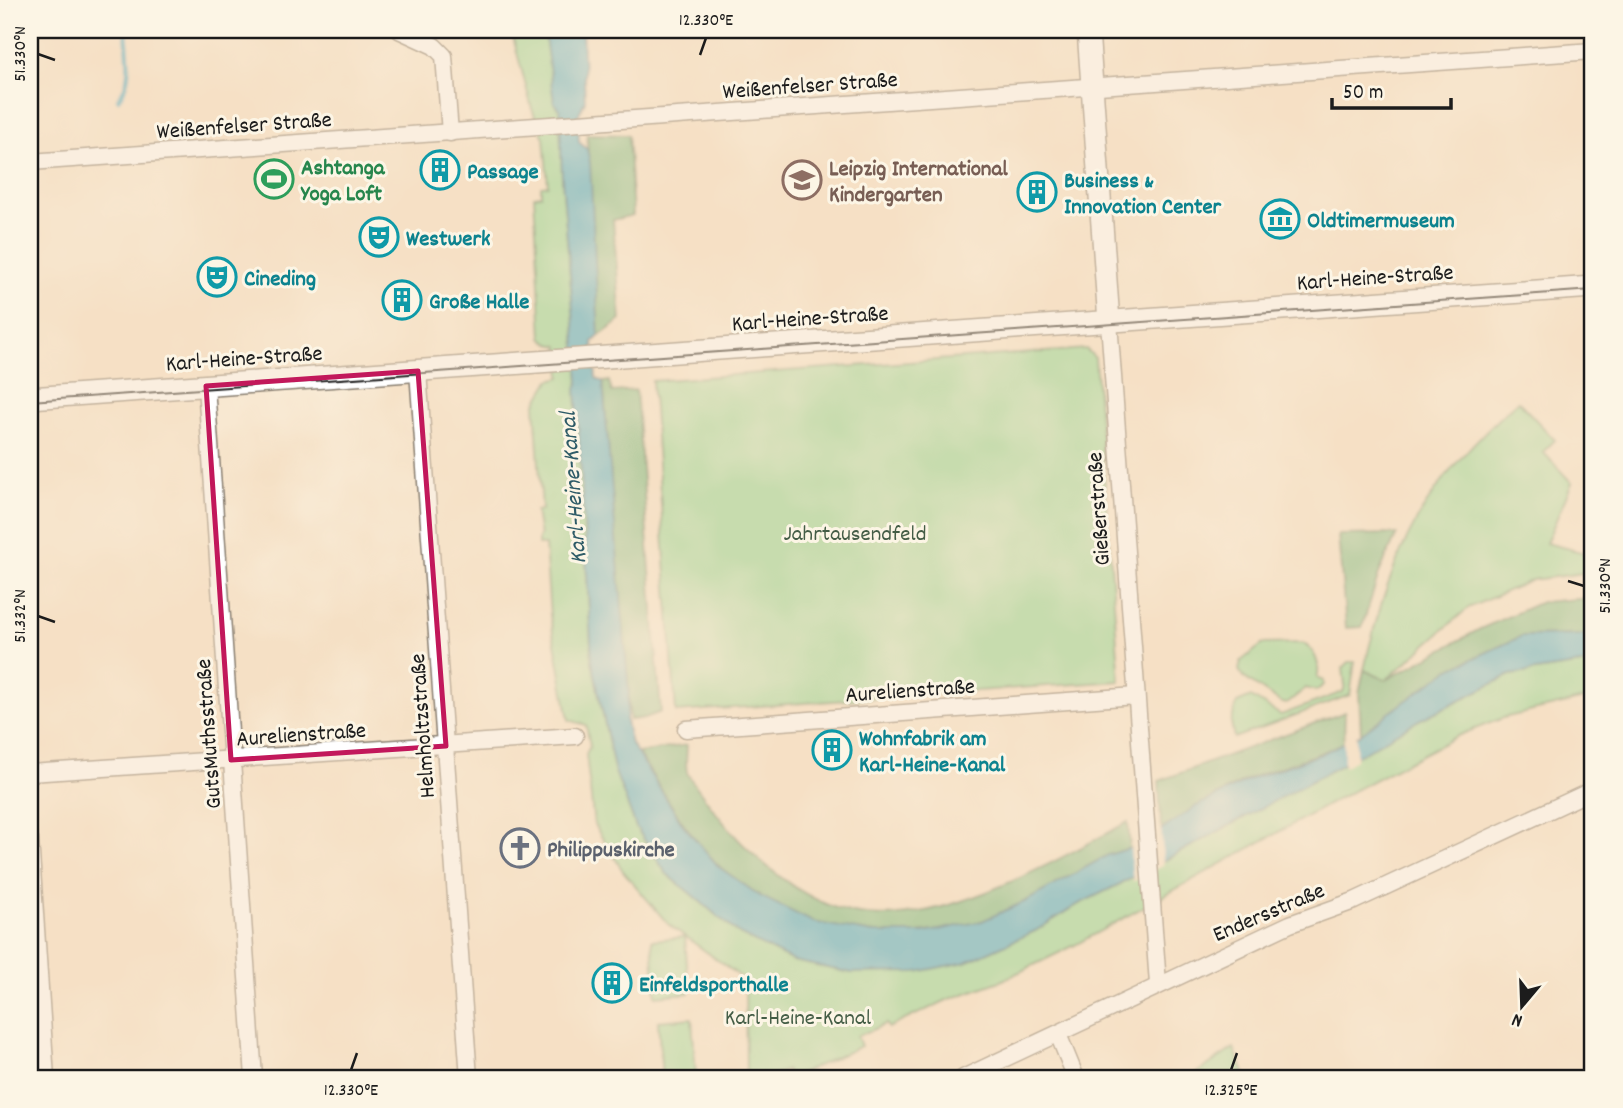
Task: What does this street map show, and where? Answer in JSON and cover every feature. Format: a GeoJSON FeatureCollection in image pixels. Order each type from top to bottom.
{"type":"FeatureCollection","features":[{"type":"Feature","properties":{"kind":"street"},"geometry":{"type":"LineString","coordinates":[[399,30],[434,46],[444,56],[450,133]]}},
{"type":"Feature","properties":{"kind":"street","name":"Gießerstraße"},"geometry":{"type":"LineString","coordinates":[[1088,30],[1158,984]]}},
{"type":"Feature","properties":{"kind":"street","name":"Weißenfelser Straße"},"geometry":{"type":"LineString","coordinates":[[30,162],[1593,51]]}},
{"type":"Feature","properties":{"kind":"street","name":"Karl-Heine-Straße"},"geometry":{"type":"LineString","coordinates":[[30,398],[1593,287]]}},
{"type":"Feature","properties":{"kind":"street","name":"Helmholtzstraße"},"geometry":{"type":"LineString","coordinates":[[418,371],[469,1078]]}},
{"type":"Feature","properties":{"kind":"street","name":"GutsMuthsstraße"},"geometry":{"type":"LineString","coordinates":[[206,386],[254,1078]]}},
{"type":"Feature","properties":{"kind":"street","name":"Aurelienstraße"},"geometry":{"type":"LineString","coordinates":[[686,729],[1136,696]]}},
{"type":"Feature","properties":{"kind":"street","name":"Aurelienstraße"},"geometry":{"type":"LineString","coordinates":[[30,773],[575,736]]}},
{"type":"Feature","properties":{"kind":"street","name":"Endersstraße"},"geometry":{"type":"LineString","coordinates":[[962,1078],[1140,995],[1158,984],[1290,924],[1354,901],[1593,790]]}},
{"type":"Feature","properties":{"kind":"street"},"geometry":{"type":"LineString","coordinates":[[30,839],[46,1078]]}},
{"type":"Feature","properties":{"kind":"street"},"geometry":{"type":"LineString","coordinates":[[1058,1034],[1076,1078]]}},
{"type":"Feature","properties":{"kind":"highlighted area"},"geometry":{"type":"Polygon","coordinates":[[[418,371],[446,746],[231,760],[206,386],[418,371]]]}},
{"type":"Feature","properties":{"kind":"green space","name":"Karl-Heine-Kanal"},"geometry":{"type":"Polygon","coordinates":[[[511,30],[544,30],[560,110],[562,179],[579,382],[576,389],[592,660],[614,769],[636,827],[666,873],[739,934],[793,961],[852,973],[966,962],[1035,931],[1079,904],[1345,763],[1419,720],[1510,675],[1582,664],[1593,665],[1593,697],[1503,718],[1457,736],[1073,946],[1003,980],[947,1000],[888,1028],[886,1024],[857,1036],[861,1046],[791,1078],[786,1070],[768,1078],[730,1078],[746,1071],[745,980],[668,924],[623,871],[594,825],[586,754],[590,746],[586,725],[569,720],[550,616],[545,545],[538,545],[540,536],[536,511],[542,510],[535,405],[550,380],[561,377],[559,346],[550,344],[542,337],[534,196],[541,195],[541,186],[548,185],[544,138],[532,109],[511,30]]]}},
{"type":"Feature","properties":{"kind":"green space"},"geometry":{"type":"Polygon","coordinates":[[[587,134],[628,135],[633,215],[613,220],[621,320],[598,337],[587,134]]]}},
{"type":"Feature","properties":{"kind":"green space","name":"Jahrtausendfeld"},"geometry":{"type":"Polygon","coordinates":[[[1086,349],[1095,358],[1120,681],[676,712],[652,381],[1086,349]]]}},
{"type":"Feature","properties":{"kind":"green space"},"geometry":{"type":"Polygon","coordinates":[[[609,381],[612,392],[636,390],[661,712],[630,720],[603,382],[609,381]]]}},
{"type":"Feature","properties":{"kind":"green space"},"geometry":{"type":"Polygon","coordinates":[[[1518,401],[1555,440],[1543,452],[1572,483],[1546,543],[1593,555],[1590,572],[1532,580],[1468,608],[1386,680],[1364,670],[1386,589],[1416,521],[1459,460],[1518,401]]]}},
{"type":"Feature","properties":{"kind":"green space"},"geometry":{"type":"Polygon","coordinates":[[[1397,534],[1380,571],[1362,627],[1346,628],[1338,535],[1397,534]]]}},
{"type":"Feature","properties":{"kind":"green space"},"geometry":{"type":"Polygon","coordinates":[[[1590,598],[1593,635],[1522,636],[1448,670],[1361,734],[1359,693],[1364,670],[1386,680],[1480,629],[1541,602],[1590,598]]]}},
{"type":"Feature","properties":{"kind":"green space"},"geometry":{"type":"Polygon","coordinates":[[[1302,643],[1314,653],[1318,668],[1317,678],[1324,681],[1324,685],[1316,691],[1306,688],[1286,704],[1243,677],[1239,670],[1241,661],[1263,644],[1302,643]]]}},
{"type":"Feature","properties":{"kind":"green space"},"geometry":{"type":"Polygon","coordinates":[[[1349,662],[1355,662],[1350,695],[1234,738],[1231,722],[1237,703],[1251,697],[1281,715],[1343,692],[1343,668],[1349,662]]]}},
{"type":"Feature","properties":{"kind":"green space"},"geometry":{"type":"Polygon","coordinates":[[[1345,712],[1344,743],[1251,778],[1205,802],[1161,830],[1159,781],[1345,712]]]}},
{"type":"Feature","properties":{"kind":"green space"},"geometry":{"type":"Polygon","coordinates":[[[687,745],[686,766],[689,776],[721,820],[746,847],[784,880],[813,898],[859,914],[891,916],[926,911],[961,901],[1033,872],[1128,822],[1130,848],[1092,864],[1020,905],[982,921],[941,930],[898,934],[834,927],[814,922],[777,906],[724,870],[695,839],[638,753],[687,745]]]}},
{"type":"Feature","properties":{"kind":"green space"},"geometry":{"type":"Polygon","coordinates":[[[685,937],[689,993],[656,996],[652,940],[685,937]]]}},
{"type":"Feature","properties":{"kind":"green space"},"geometry":{"type":"Polygon","coordinates":[[[692,1018],[696,1078],[662,1078],[658,1021],[692,1018]]]}},
{"type":"Feature","properties":{"kind":"green space"},"geometry":{"type":"Polygon","coordinates":[[[1234,1048],[1246,1078],[1189,1078],[1234,1048]]]}},
{"type":"Feature","properties":{"kind":"water"},"geometry":{"type":"Polygon","coordinates":[[[544,30],[582,30],[585,101],[578,116],[579,142],[587,149],[590,162],[599,336],[593,342],[596,378],[603,382],[629,692],[626,721],[631,744],[684,826],[719,867],[760,896],[813,922],[873,933],[924,933],[982,921],[1026,901],[1108,855],[1140,845],[1196,806],[1253,778],[1321,754],[1359,735],[1448,670],[1522,636],[1593,635],[1593,665],[1581,664],[1510,675],[1419,720],[1345,763],[1079,904],[1035,931],[966,962],[917,972],[852,973],[793,961],[739,934],[666,873],[636,827],[614,769],[592,660],[576,388],[579,382],[562,179],[560,110],[554,103],[544,30]]]}},
{"type":"Feature","properties":{"kind":"pier"},"geometry":{"type":"Polygon","coordinates":[[[1356,733],[1356,760],[1344,767],[1344,738],[1356,733]]]}},
{"type":"Feature","properties":{"kind":"pier"},"geometry":{"type":"Polygon","coordinates":[[[1161,826],[1163,865],[1133,882],[1130,844],[1138,842],[1161,826]]]}},
{"type":"Feature","properties":{"kind":"waterway"},"geometry":{"type":"LineString","coordinates":[[118,99],[128,75],[126,30]]}},
{"type":"Feature","properties":{"kind":"tram line"},"geometry":{"type":"LineString","coordinates":[[30,401],[1593,290]]}},
{"type":"Feature","properties":{"kind":"place","name":"Passage"},"geometry":{"type":"Point","coordinates":[440,170]}},
{"type":"Feature","properties":{"kind":"place","name":"Ashtanga Yoga Loft"},"geometry":{"type":"Point","coordinates":[274,179]}},
{"type":"Feature","properties":{"kind":"place","name":"Leipzig International Kindergarten"},"geometry":{"type":"Point","coordinates":[802,180]}},
{"type":"Feature","properties":{"kind":"place","name":"Business & Innovation Center"},"geometry":{"type":"Point","coordinates":[1037,192]}},
{"type":"Feature","properties":{"kind":"place","name":"Oldtimermuseum"},"geometry":{"type":"Point","coordinates":[1280,219]}},
{"type":"Feature","properties":{"kind":"place","name":"Westwerk"},"geometry":{"type":"Point","coordinates":[379,237]}},
{"type":"Feature","properties":{"kind":"place","name":"Cineding"},"geometry":{"type":"Point","coordinates":[217,277]}},
{"type":"Feature","properties":{"kind":"place","name":"Große Halle"},"geometry":{"type":"Point","coordinates":[402,300]}},
{"type":"Feature","properties":{"kind":"place","name":"Wohnfabrik am Karl-Heine-Kanal"},"geometry":{"type":"Point","coordinates":[832,750]}},
{"type":"Feature","properties":{"kind":"place","name":"Philippuskirche"},"geometry":{"type":"Point","coordinates":[520,848]}},
{"type":"Feature","properties":{"kind":"place","name":"Einfeldsporthalle"},"geometry":{"type":"Point","coordinates":[612,983]}}]}
